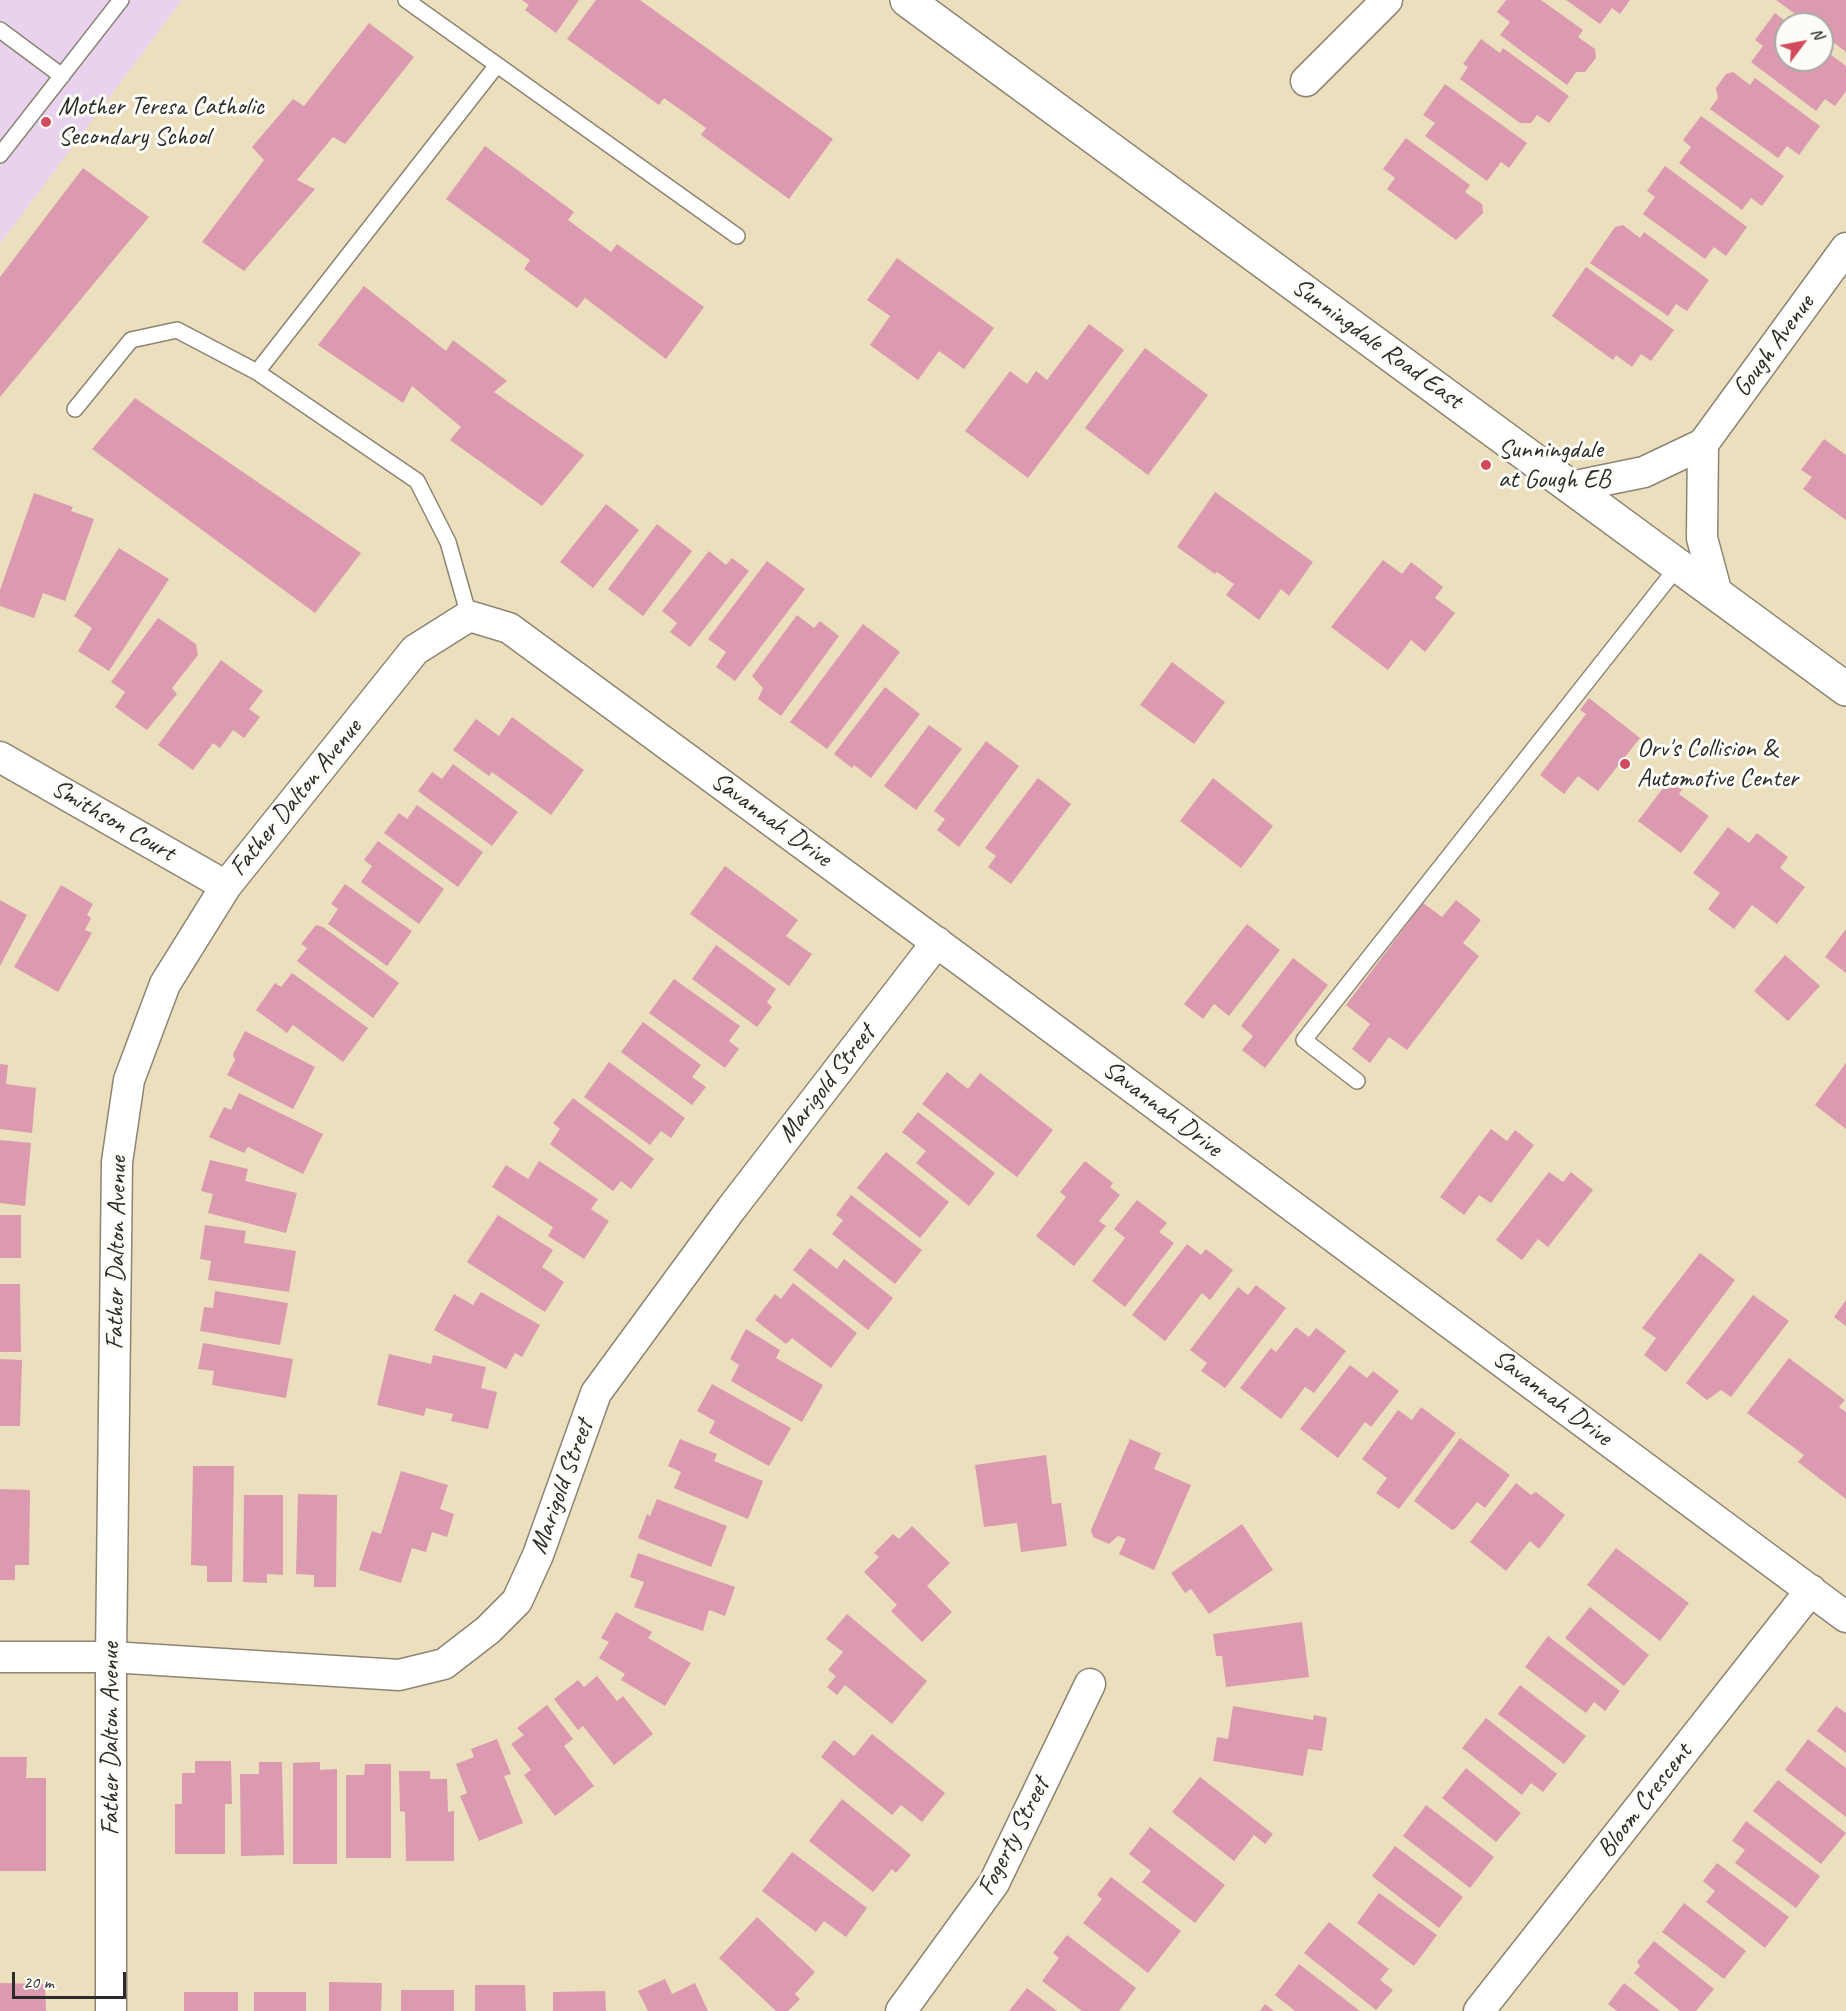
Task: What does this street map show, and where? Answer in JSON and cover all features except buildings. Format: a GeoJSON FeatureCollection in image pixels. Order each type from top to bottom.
{"type":"FeatureCollection","features":[{"type":"Feature","properties":{"kind":"main road","name":"Sunningdale Road East"},"geometry":{"type":"LineString","coordinates":[[907,0],[1846,689]]}},
{"type":"Feature","properties":{"kind":"street"},"geometry":{"type":"LineString","coordinates":[[1306,81],[1387,0]]}},
{"type":"Feature","properties":{"kind":"street","name":"Gough Avenue"},"geometry":{"type":"LineString","coordinates":[[1571,487],[1644,472],[1703,444],[1846,248]]}},
{"type":"Feature","properties":{"kind":"street"},"geometry":{"type":"LineString","coordinates":[[1703,444],[1702,538],[1717,594]]}},
{"type":"Feature","properties":{"kind":"street","name":"Father Dalton Avenue"},"geometry":{"type":"LineString","coordinates":[[111,2011],[111,1657],[117,1162],[129,1080],[165,984],[226,886],[415,650],[469,616]]}},
{"type":"Feature","properties":{"kind":"street","name":"Savannah Drive"},"geometry":{"type":"LineString","coordinates":[[469,616],[509,628],[937,942],[1846,1617]]}},
{"type":"Feature","properties":{"kind":"street","name":"Smithson Court"},"geometry":{"type":"LineString","coordinates":[[0,757],[226,886]]}},
{"type":"Feature","properties":{"kind":"street","name":"Marigold Street"},"geometry":{"type":"LineString","coordinates":[[0,1657],[111,1657],[399,1675],[444,1664],[488,1630],[517,1601],[538,1555],[596,1393],[731,1209],[937,942]]}},
{"type":"Feature","properties":{"kind":"street","name":"Bloom Crescent"},"geometry":{"type":"LineString","coordinates":[[1479,2011],[1811,1590]]}},
{"type":"Feature","properties":{"kind":"street","name":"Fogerty Street"},"geometry":{"type":"LineString","coordinates":[[901,2011],[994,1883],[1090,1684]]}},
{"type":"Feature","properties":{"kind":"lane"},"geometry":{"type":"LineString","coordinates":[[0,155],[121,0]]}},
{"type":"Feature","properties":{"kind":"lane"},"geometry":{"type":"LineString","coordinates":[[406,0],[737,236]]}},
{"type":"Feature","properties":{"kind":"lane"},"geometry":{"type":"LineString","coordinates":[[0,30],[62,76]]}},
{"type":"Feature","properties":{"kind":"lane"},"geometry":{"type":"LineString","coordinates":[[257,372],[497,64]]}},
{"type":"Feature","properties":{"kind":"lane"},"geometry":{"type":"LineString","coordinates":[[75,409],[131,340],[177,330],[257,372],[417,481],[448,542],[469,616]]}},
{"type":"Feature","properties":{"kind":"lane"},"geometry":{"type":"LineString","coordinates":[[1357,1081],[1304,1040],[1678,566]]}},
{"type":"Feature","properties":{"kind":"shaded area","name":"Mother Teresa Catholic Secondary School"},"geometry":{"type":"Polygon","coordinates":[[[0,0],[182,0],[0,244],[0,0]]]}},
{"type":"Feature","properties":{"kind":"place","name":"Mother Teresa Catholic Secondary School"},"geometry":{"type":"Point","coordinates":[46,122]}},
{"type":"Feature","properties":{"kind":"place","name":"Sunningdale at Gough EB"},"geometry":{"type":"Point","coordinates":[1486,465]}},
{"type":"Feature","properties":{"kind":"place","name":"Orv's Collision & Automotive Center"},"geometry":{"type":"Point","coordinates":[1625,764]}}]}
